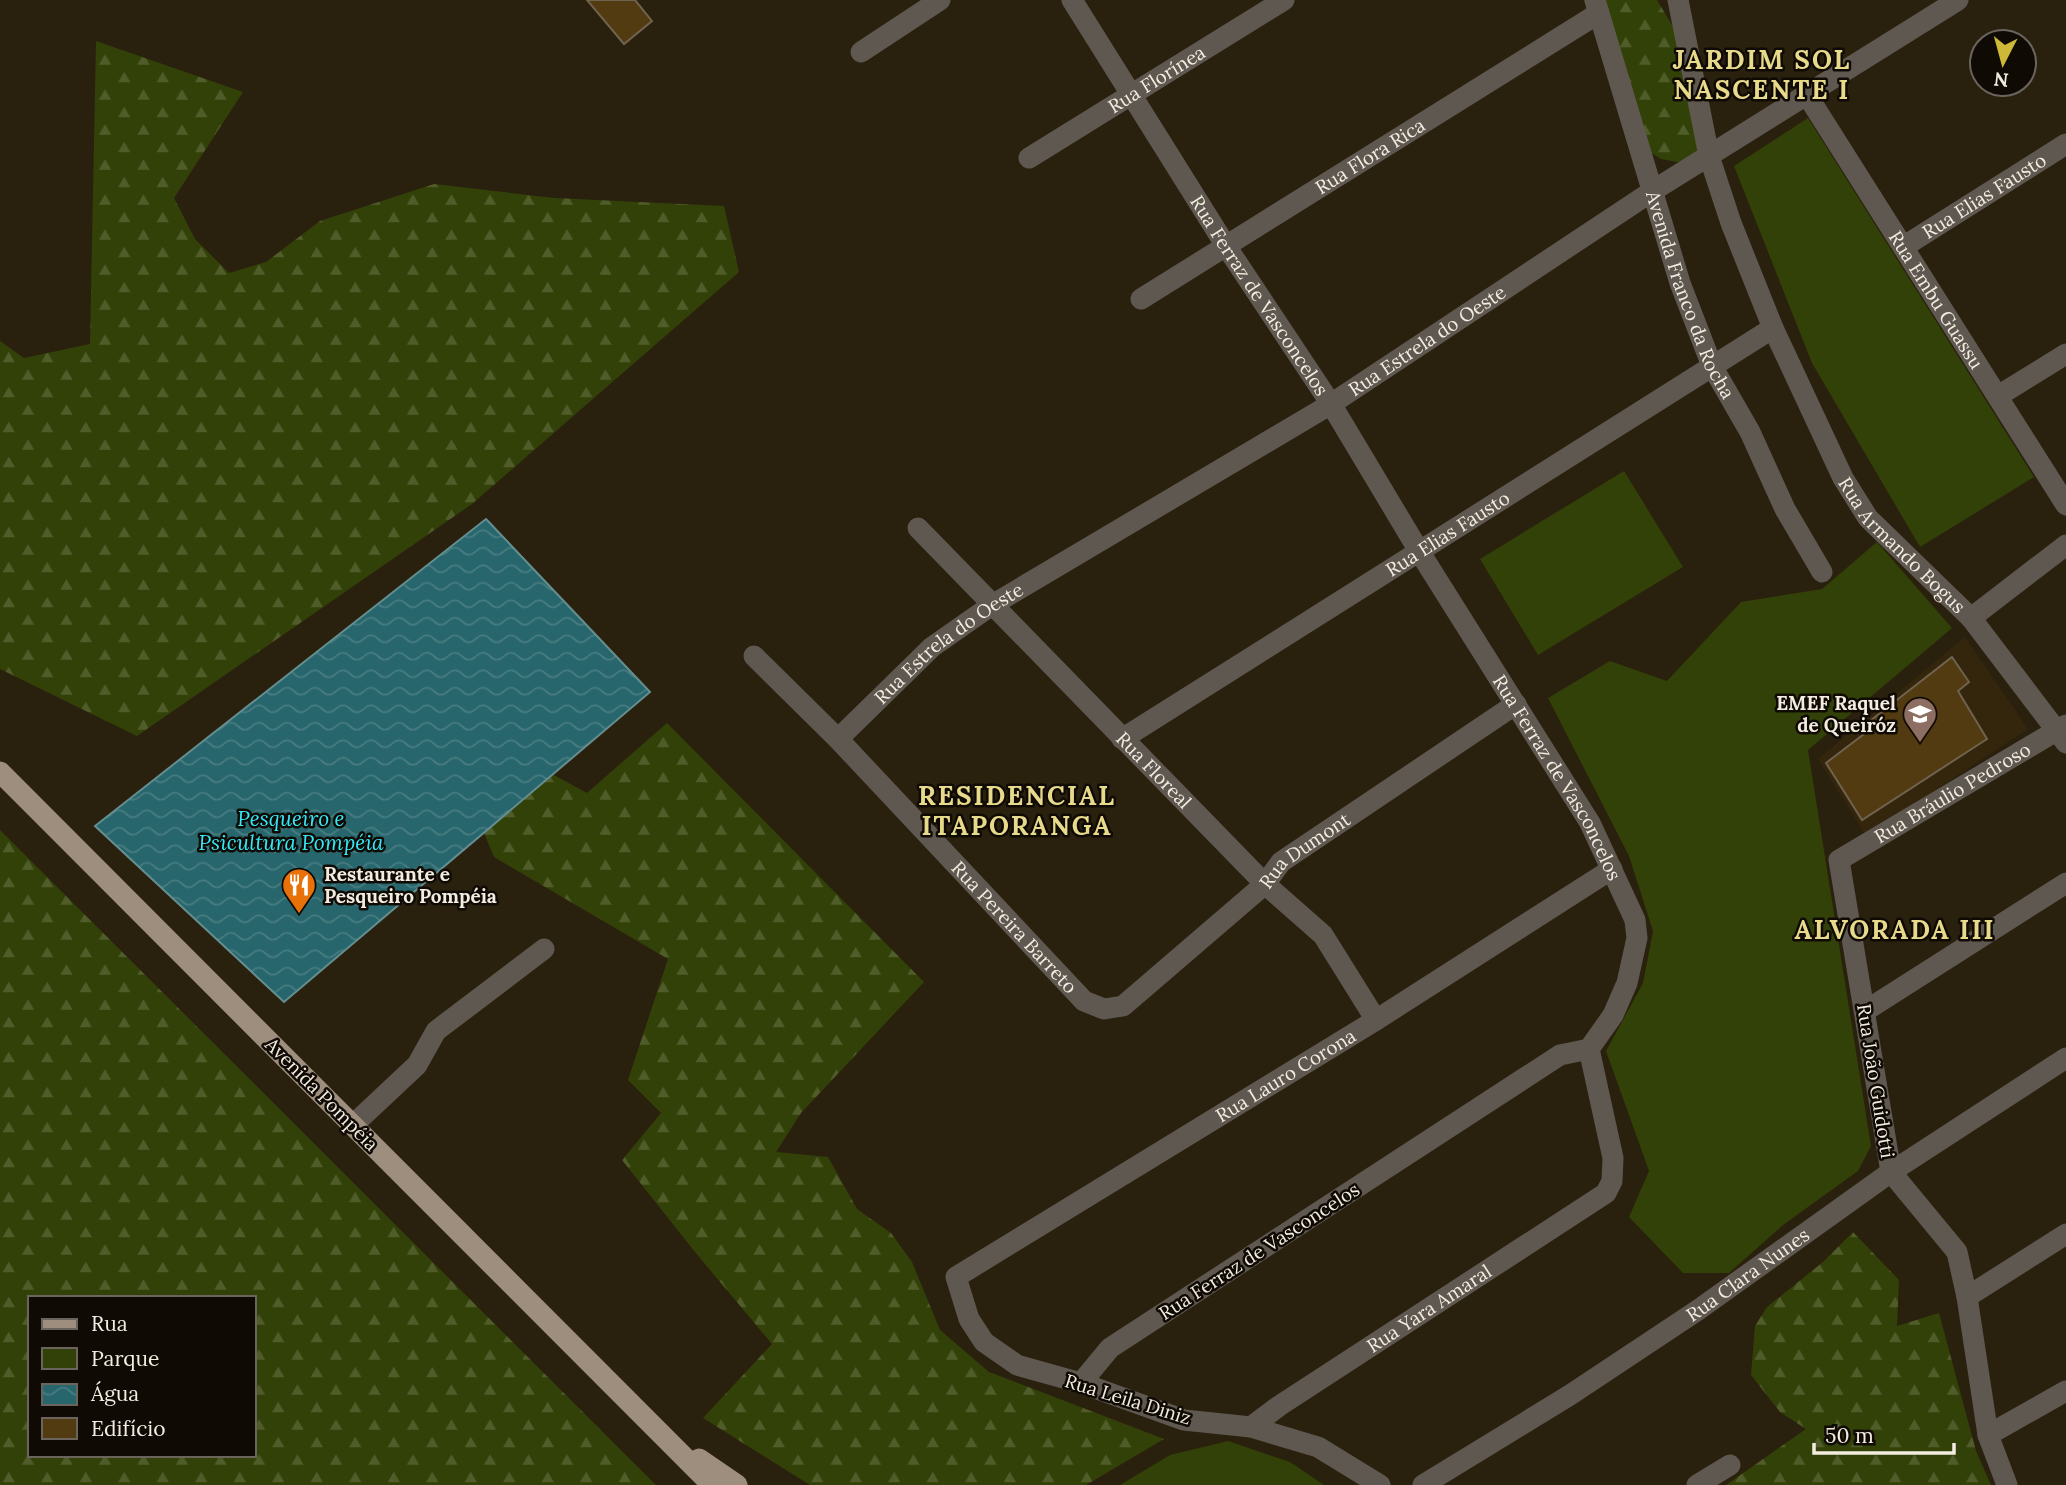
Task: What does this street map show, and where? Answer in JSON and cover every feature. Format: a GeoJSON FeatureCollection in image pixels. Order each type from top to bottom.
{"type":"FeatureCollection","features":[{"type":"Feature","properties":{"kind":"main road","name":"Avenida Pompéia"},"geometry":{"type":"LineString","coordinates":[[0,772],[712,1485]]}},
{"type":"Feature","properties":{"kind":"main road","name":"Avenida Pompéia"},"geometry":{"type":"LineString","coordinates":[[645,1416],[737,1485]]}},
{"type":"Feature","properties":{"kind":"street"},"geometry":{"type":"LineString","coordinates":[[861,52],[940,0]]}},
{"type":"Feature","properties":{"kind":"street","name":"Rua Ferraz de Vasconcelos"},"geometry":{"type":"LineString","coordinates":[[1072,0],[1226,246],[1331,404],[1419,551],[1590,823],[1635,920],[1637,938],[1627,983],[1613,1015],[1589,1049],[1560,1055],[1110,1349],[1081,1383]]}},
{"type":"Feature","properties":{"kind":"street","name":"Rua Florínea"},"geometry":{"type":"LineString","coordinates":[[1029,158],[1284,0]]}},
{"type":"Feature","properties":{"kind":"street"},"geometry":{"type":"LineString","coordinates":[[1678,0],[1709,156],[1731,223],[1773,328]]}},
{"type":"Feature","properties":{"kind":"street","name":"Rua Estrela do Oeste"},"geometry":{"type":"LineString","coordinates":[[838,739],[932,647],[992,606],[1331,404],[1654,190],[1958,0]]}},
{"type":"Feature","properties":{"kind":"street","name":"Avenida Franco da Rocha"},"geometry":{"type":"LineString","coordinates":[[1597,6],[1681,283],[1712,366],[1750,432],[1786,509],[1822,572]]}},
{"type":"Feature","properties":{"kind":"street","name":"Rua Flora Rica"},"geometry":{"type":"LineString","coordinates":[[1141,299],[1597,6]]}},
{"type":"Feature","properties":{"kind":"street","name":"Rua Embu Guassu"},"geometry":{"type":"LineString","coordinates":[[1807,95],[2066,505]]}},
{"type":"Feature","properties":{"kind":"street","name":"Rua Elias Fausto"},"geometry":{"type":"LineString","coordinates":[[1903,247],[2066,144]]}},
{"type":"Feature","properties":{"kind":"street","name":"Rua Elias Fausto"},"geometry":{"type":"LineString","coordinates":[[1122,739],[1773,328]]}},
{"type":"Feature","properties":{"kind":"street","name":"Rua Armando Bogus"},"geometry":{"type":"LineString","coordinates":[[1773,328],[1843,478],[1868,518],[1971,618],[2063,732]]}},
{"type":"Feature","properties":{"kind":"street"},"geometry":{"type":"LineString","coordinates":[[1998,396],[2066,354]]}},
{"type":"Feature","properties":{"kind":"street","name":"Rua Floreal"},"geometry":{"type":"LineString","coordinates":[[918,528],[1265,884],[1323,935],[1376,1020]]}},
{"type":"Feature","properties":{"kind":"street"},"geometry":{"type":"LineString","coordinates":[[1971,618],[2066,545]]}},
{"type":"Feature","properties":{"kind":"street","name":"Rua Pereira Barreto"},"geometry":{"type":"LineString","coordinates":[[754,656],[838,739],[1083,1000],[1104,1009]]}},
{"type":"Feature","properties":{"kind":"street","name":"Rua Dumont"},"geometry":{"type":"LineString","coordinates":[[1104,1009],[1123,1006],[1265,884],[1281,862],[1516,704]]}},
{"type":"Feature","properties":{"kind":"street","name":"Rua Bráulio Pedroso"},"geometry":{"type":"LineString","coordinates":[[1839,860],[2063,732]]}},
{"type":"Feature","properties":{"kind":"street","name":"Rua João Guidotti"},"geometry":{"type":"LineString","coordinates":[[1839,860],[1891,1172],[1957,1252],[1967,1297],[1988,1435],[2007,1485]]}},
{"type":"Feature","properties":{"kind":"street","name":"Rua Lauro Corona"},"geometry":{"type":"LineString","coordinates":[[956,1277],[1376,1020],[1612,869]]}},
{"type":"Feature","properties":{"kind":"street"},"geometry":{"type":"LineString","coordinates":[[1865,1011],[2066,884]]}},
{"type":"Feature","properties":{"kind":"street"},"geometry":{"type":"LineString","coordinates":[[353,1125],[417,1065],[436,1031],[544,950]]}},
{"type":"Feature","properties":{"kind":"street","name":"Rua Yara Amaral"},"geometry":{"type":"LineString","coordinates":[[1251,1427],[1279,1406],[1606,1193],[1612,1181],[1613,1157],[1589,1049]]}},
{"type":"Feature","properties":{"kind":"street","name":"Rua Clara Nunes"},"geometry":{"type":"LineString","coordinates":[[1423,1485],[1570,1395],[1698,1310],[1891,1172],[2066,1058]]}},
{"type":"Feature","properties":{"kind":"street"},"geometry":{"type":"LineString","coordinates":[[1967,1297],[2066,1234]]}},
{"type":"Feature","properties":{"kind":"street","name":"Rua Leila Diniz"},"geometry":{"type":"LineString","coordinates":[[956,1277],[969,1319],[984,1342],[1017,1365],[1081,1383],[1184,1420],[1251,1427],[1318,1447],[1380,1485]]}},
{"type":"Feature","properties":{"kind":"street"},"geometry":{"type":"LineString","coordinates":[[1988,1435],[2066,1391]]}},
{"type":"Feature","properties":{"kind":"street"},"geometry":{"type":"LineString","coordinates":[[1697,1485],[1730,1465]]}},
{"type":"Feature","properties":{"kind":"shaded area","name":"EMEF Raquel de Queiróz"},"geometry":{"type":"Polygon","coordinates":[[[1965,637],[2028,729],[1866,836],[1818,759],[1965,637]]]}},
{"type":"Feature","properties":{"kind":"green space"},"geometry":{"type":"Polygon","coordinates":[[[1584,0],[1657,0],[1672,25],[1697,109],[1703,137],[1693,165],[1661,159],[1636,143],[1584,0]]]}},
{"type":"Feature","properties":{"kind":"green space"},"geometry":{"type":"Polygon","coordinates":[[[96,41],[243,92],[174,198],[195,239],[229,273],[266,262],[320,221],[434,184],[554,198],[724,206],[739,272],[472,504],[137,736],[0,669],[0,341],[24,358],[90,344],[96,41]]]}},
{"type":"Feature","properties":{"kind":"green space"},"geometry":{"type":"Polygon","coordinates":[[[1808,118],[2034,477],[1920,547],[1812,363],[1734,166],[1808,118]]]}},
{"type":"Feature","properties":{"kind":"green space"},"geometry":{"type":"Polygon","coordinates":[[[1624,471],[1683,567],[1538,655],[1480,559],[1624,471]]]}},
{"type":"Feature","properties":{"kind":"green space"},"geometry":{"type":"Polygon","coordinates":[[[1877,542],[1952,628],[1808,750],[1871,1146],[1858,1171],[1783,1225],[1729,1273],[1683,1273],[1629,1217],[1649,1171],[1606,1051],[1643,983],[1653,931],[1629,856],[1548,698],[1610,661],[1667,681],[1741,602],[1822,589],[1877,542]]]}},
{"type":"Feature","properties":{"kind":"green space"},"geometry":{"type":"Polygon","coordinates":[[[667,723],[924,982],[801,1113],[776,1152],[828,1157],[857,1209],[891,1233],[912,1262],[940,1330],[989,1372],[1164,1439],[1086,1485],[810,1485],[703,1418],[772,1344],[622,1160],[661,1113],[628,1080],[668,959],[494,857],[462,780],[484,737],[587,793],[667,723]]]}},
{"type":"Feature","properties":{"kind":"green space"},"geometry":{"type":"Polygon","coordinates":[[[0,830],[656,1485],[0,1485],[0,830]]]}},
{"type":"Feature","properties":{"kind":"green space"},"geometry":{"type":"Polygon","coordinates":[[[1853,1232],[1899,1280],[1897,1326],[1939,1313],[1976,1451],[1991,1485],[1726,1485],[1806,1429],[1780,1412],[1751,1375],[1755,1326],[1767,1307],[1823,1262],[1853,1232]]]}},
{"type":"Feature","properties":{"kind":"green space"},"geometry":{"type":"Polygon","coordinates":[[[1228,1441],[1290,1462],[1324,1485],[1120,1485],[1170,1455],[1228,1441]]]}},
{"type":"Feature","properties":{"kind":"water","name":"Pesqueiro e Psicultura Pompéia"},"geometry":{"type":"Polygon","coordinates":[[[486,519],[650,692],[284,1002],[95,826],[486,519]]]}},
{"type":"Feature","properties":{"kind":"building"},"geometry":{"type":"Polygon","coordinates":[[[587,0],[635,0],[652,21],[624,44],[587,0]]]}},
{"type":"Feature","properties":{"kind":"building","name":"EMEF Raquel de Queiróz"},"geometry":{"type":"Polygon","coordinates":[[[1952,657],[1969,682],[1958,691],[1987,739],[1862,820],[1826,763],[1864,734],[1861,728],[1952,657]]]}},
{"type":"Feature","properties":{"kind":"place","name":"EMEF Raquel de Queiróz"},"geometry":{"type":"Point","coordinates":[1920,744]}},
{"type":"Feature","properties":{"kind":"place","name":"Restaurante e Pesqueiro Pompéia"},"geometry":{"type":"Point","coordinates":[299,915]}},
{"type":"Feature","properties":{"kind":"district","name":"JARDIM SOL NASCENTE I"},"geometry":{"type":"Point","coordinates":[1762,75]}},
{"type":"Feature","properties":{"kind":"district","name":"RESIDENCIAL ITAPORANGA"},"geometry":{"type":"Point","coordinates":[1017,811]}},
{"type":"Feature","properties":{"kind":"district","name":"ALVORADA III"},"geometry":{"type":"Point","coordinates":[1895,930]}}]}
